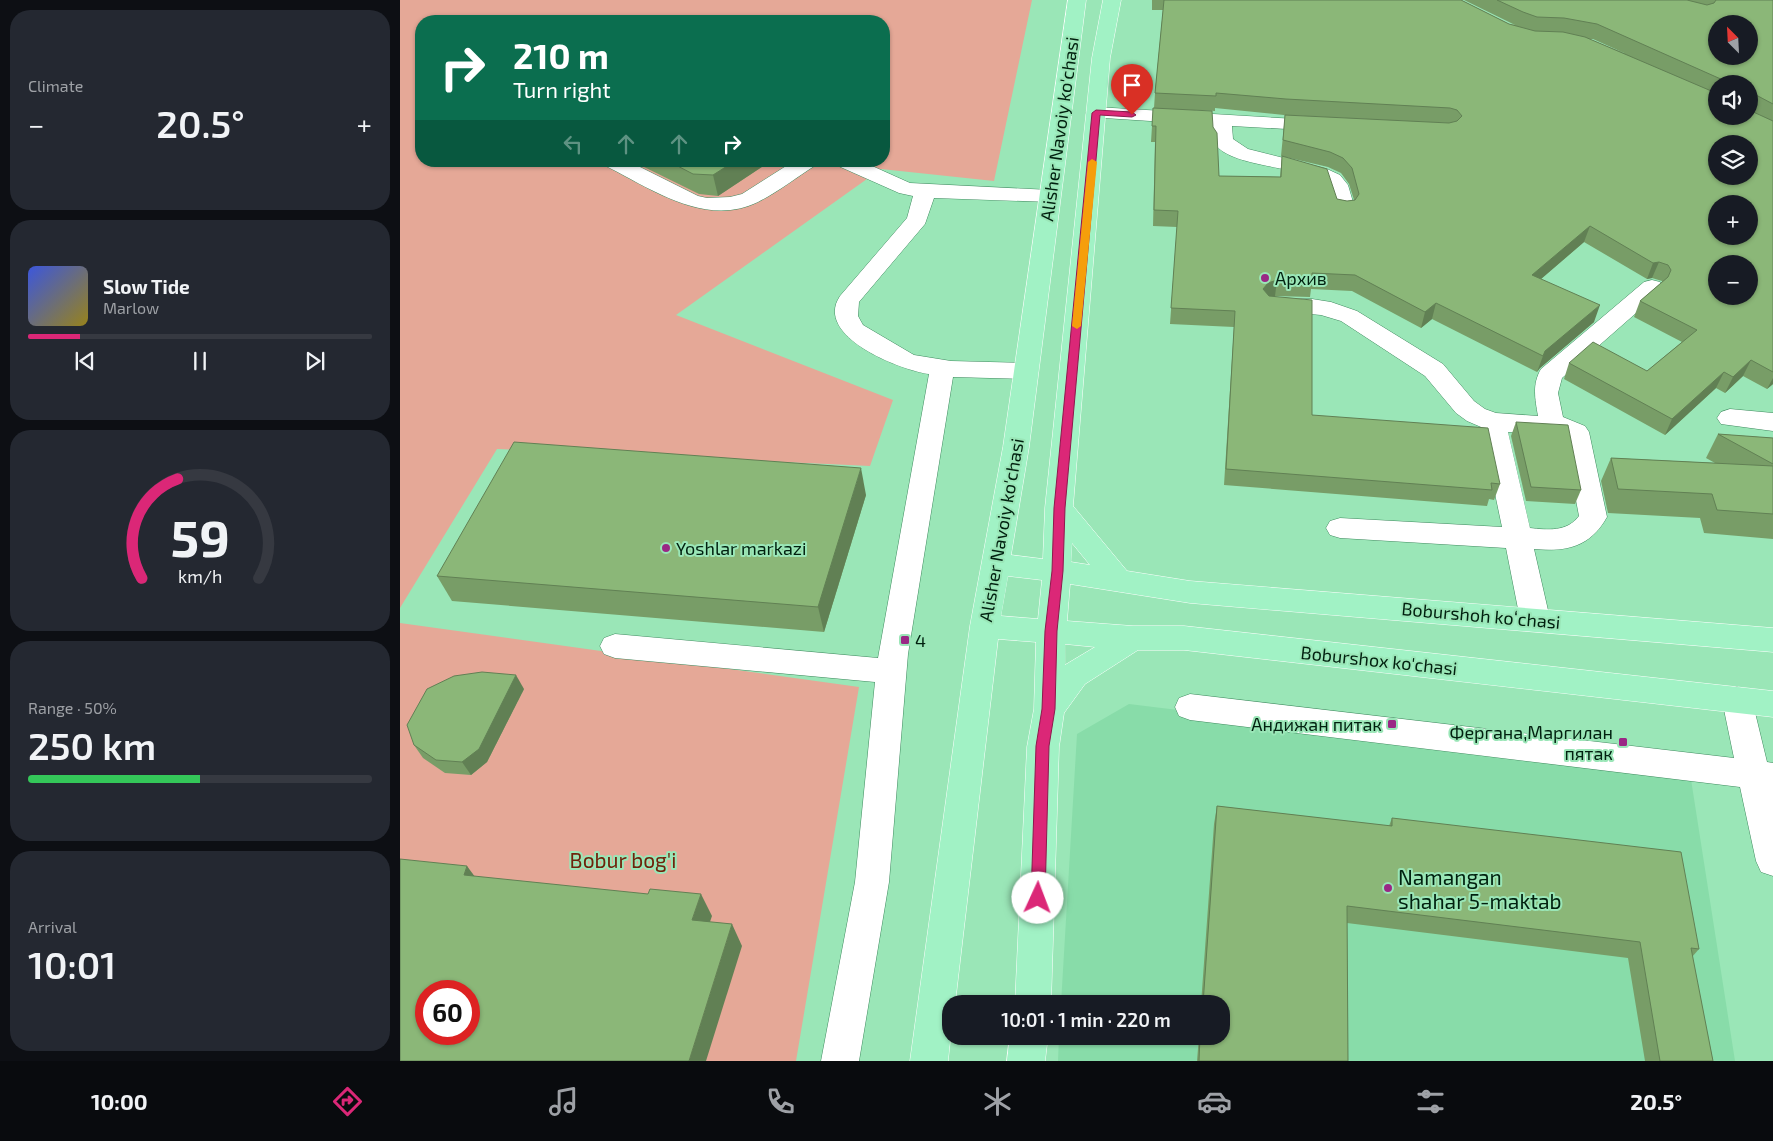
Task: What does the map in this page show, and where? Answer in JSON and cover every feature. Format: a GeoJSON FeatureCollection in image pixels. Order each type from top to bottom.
{"type":"FeatureCollection","features":[{"type":"Feature","properties":{"kind":"main road","name":"Alisher Navoiy ko'chasi"},"geometry":{"type":"LineString","coordinates":[[929,1061],[985,626],[1016,447],[1076,0]]}},
{"type":"Feature","properties":{"kind":"main road"},"geometry":{"type":"LineString","coordinates":[[1033,995],[1043,746],[1049,709],[1051,631],[1058,571],[1059,508],[1101,58],[1112,0]]}},
{"type":"Feature","properties":{"kind":"main road"},"geometry":{"type":"LineString","coordinates":[[1059,508],[1079,535],[1119,581]]}},
{"type":"Feature","properties":{"kind":"main road"},"geometry":{"type":"LineString","coordinates":[[996,564],[1058,571],[1119,581]]}},
{"type":"Feature","properties":{"kind":"main road","name":"Boburshoh koʻchasi"},"geometry":{"type":"LineString","coordinates":[[1119,581],[1190,592],[1773,640]]}},
{"type":"Feature","properties":{"kind":"main road","name":"Boburshox ko'chasi"},"geometry":{"type":"LineString","coordinates":[[985,626],[1133,638],[1184,638],[1773,704]]}},
{"type":"Feature","properties":{"kind":"main road"},"geometry":{"type":"LineString","coordinates":[[1049,709],[1074,675],[1133,638]]}},
{"type":"Feature","properties":{"kind":"main road"},"geometry":{"type":"LineString","coordinates":[[1026,1061],[1028,1045]]}},
{"type":"Feature","properties":{"kind":"street"},"geometry":{"type":"LineString","coordinates":[[1096,113],[1339,126]]}},
{"type":"Feature","properties":{"kind":"street"},"geometry":{"type":"LineString","coordinates":[[1222,119],[1223,142],[1241,154],[1320,173],[1333,179],[1338,185],[1344,209]]}},
{"type":"Feature","properties":{"kind":"street"},"geometry":{"type":"LineString","coordinates":[[623,167],[692,201],[707,204],[731,203],[749,198],[799,167]]}},
{"type":"Feature","properties":{"kind":"street"},"geometry":{"type":"LineString","coordinates":[[856,167],[906,189],[1050,196]]}},
{"type":"Feature","properties":{"kind":"street"},"geometry":{"type":"LineString","coordinates":[[925,191],[917,219],[848,301],[845,312],[848,325],[896,356],[909,362],[942,367],[1026,371]]}},
{"type":"Feature","properties":{"kind":"street"},"geometry":{"type":"LineString","coordinates":[[1552,425],[1546,393],[1550,375],[1652,287]]}},
{"type":"Feature","properties":{"kind":"street"},"geometry":{"type":"LineString","coordinates":[[1275,305],[1318,306],[1334,309],[1349,316],[1434,370],[1465,408],[1476,415],[1493,422],[1564,426],[1576,432],[1593,517],[1578,535],[1560,540],[1340,528]]}},
{"type":"Feature","properties":{"kind":"street"},"geometry":{"type":"LineString","coordinates":[[840,1061],[872,882],[891,671],[942,367]]}},
{"type":"Feature","properties":{"kind":"street"},"geometry":{"type":"LineString","coordinates":[[1730,418],[1773,422]]}},
{"type":"Feature","properties":{"kind":"street"},"geometry":{"type":"LineString","coordinates":[[1493,422],[1535,620]]}},
{"type":"Feature","properties":{"kind":"street"},"geometry":{"type":"LineString","coordinates":[[615,646],[891,671]]}},
{"type":"Feature","properties":{"kind":"street"},"geometry":{"type":"LineString","coordinates":[[1736,700],[1763,776],[1772,852]]}},
{"type":"Feature","properties":{"kind":"street"},"geometry":{"type":"LineString","coordinates":[[1190,707],[1763,776]]}},
{"type":"Feature","properties":{"kind":"shaded area","name":"Namangan shahar 5-maktab"},"geometry":{"type":"Polygon","coordinates":[[[1129,704],[1690,773],[1735,1061],[1058,1061],[1059,1045],[1230,1045],[1230,995],[1062,995],[1077,734],[1129,704]]]}},
{"type":"Feature","properties":{"kind":"green space"},"geometry":{"type":"Polygon","coordinates":[[[400,0],[1032,0],[994,181],[881,169],[676,315],[893,400],[870,466],[497,449],[400,608],[400,0]]]}},
{"type":"Feature","properties":{"kind":"green space","name":"Bobur bog'i"},"geometry":{"type":"Polygon","coordinates":[[[400,623],[859,687],[796,1061],[400,1061],[400,623]]]}},
{"type":"Feature","properties":{"kind":"building"},"geometry":{"type":"Polygon","coordinates":[[[1164,0],[1461,0],[1509,24],[1535,31],[1563,32],[1585,37],[1708,90],[1708,125],[1758,125],[1758,114],[1773,121],[1773,372],[1751,360],[1733,377],[1724,372],[1672,419],[1569,363],[1593,342],[1647,371],[1697,330],[1640,301],[1668,277],[1671,270],[1668,265],[1659,262],[1653,263],[1590,226],[1532,275],[1600,305],[1545,351],[1543,356],[1436,303],[1425,312],[1355,275],[1312,273],[1312,281],[1277,280],[1268,283],[1263,289],[1269,296],[1312,300],[1312,415],[1488,428],[1500,484],[1491,483],[1492,490],[1226,469],[1235,311],[1171,308],[1178,211],[1154,210],[1156,126],[1152,126],[1153,108],[1212,111],[1213,127],[1217,133],[1219,176],[1281,177],[1282,156],[1327,169],[1337,199],[1347,201],[1355,200],[1359,194],[1352,168],[1343,158],[1330,152],[1283,140],[1285,115],[1449,123],[1457,121],[1462,116],[1457,110],[1450,108],[1286,99],[1216,93],[1216,96],[1155,93],[1164,0]]]}},
{"type":"Feature","properties":{"kind":"building"},"geometry":{"type":"Polygon","coordinates":[[[1497,0],[1687,0],[1707,5],[1714,3],[1716,0],[1773,0],[1773,104],[1758,96],[1758,75],[1712,75],[1597,24],[1564,18],[1537,17],[1497,0]]]}},
{"type":"Feature","properties":{"kind":"building"},"geometry":{"type":"Polygon","coordinates":[[[680,167],[726,167],[713,175],[693,174],[680,167]]]}},
{"type":"Feature","properties":{"kind":"building"},"geometry":{"type":"Polygon","coordinates":[[[1516,422],[1568,425],[1581,490],[1531,487],[1516,422]]]}},
{"type":"Feature","properties":{"kind":"building"},"geometry":{"type":"Polygon","coordinates":[[[1718,434],[1773,438],[1773,464],[1718,434]]]}},
{"type":"Feature","properties":{"kind":"building","name":"Yoshlar markazi"},"geometry":{"type":"Polygon","coordinates":[[[514,442],[861,468],[818,607],[437,576],[514,442]]]}},
{"type":"Feature","properties":{"kind":"building"},"geometry":{"type":"Polygon","coordinates":[[[1611,458],[1773,466],[1773,514],[1717,510],[1712,494],[1618,489],[1611,458]]]}},
{"type":"Feature","properties":{"kind":"building"},"geometry":{"type":"Polygon","coordinates":[[[482,672],[516,675],[479,749],[462,762],[436,760],[414,745],[407,725],[427,689],[454,676],[482,672]]]}},
{"type":"Feature","properties":{"kind":"building"},"geometry":{"type":"Polygon","coordinates":[[[1217,806],[1392,826],[1392,818],[1681,852],[1699,949],[1691,948],[1713,1061],[1660,1061],[1640,942],[1347,906],[1348,1061],[1199,1061],[1200,1045],[1230,1045],[1230,995],[1204,995],[1217,806]]]}},
{"type":"Feature","properties":{"kind":"building"},"geometry":{"type":"Polygon","coordinates":[[[400,859],[467,866],[464,875],[648,894],[650,889],[701,894],[692,920],[732,924],[689,1061],[400,1061],[400,859]]]}},
{"type":"Feature","properties":{"kind":"slow traffic"},"geometry":{"type":"LineString","coordinates":[[1077,326],[1092,162]]}},
{"type":"Feature","properties":{"kind":"place","name":"Архив"},"geometry":{"type":"Point","coordinates":[1265,278]}},
{"type":"Feature","properties":{"kind":"place","name":"Yoshlar markazi"},"geometry":{"type":"Point","coordinates":[666,548]}},
{"type":"Feature","properties":{"kind":"place","name":"4"},"geometry":{"type":"Point","coordinates":[905,640]}},
{"type":"Feature","properties":{"kind":"place","name":"Андижан питак"},"geometry":{"type":"Point","coordinates":[1392,724]}},
{"type":"Feature","properties":{"kind":"place","name":"Фергана,Маргилан пятак"},"geometry":{"type":"Point","coordinates":[1623,742]}},
{"type":"Feature","properties":{"kind":"place","name":"Namangan shahar 5-maktab"},"geometry":{"type":"Point","coordinates":[1388,888]}},
{"type":"Feature","properties":{"kind":"route"},"geometry":{"type":"LineString","coordinates":[[1038,898],[1043,746],[1049,709],[1051,631],[1058,571],[1059,508],[1090,196],[1096,113],[1132,115]]}}]}
